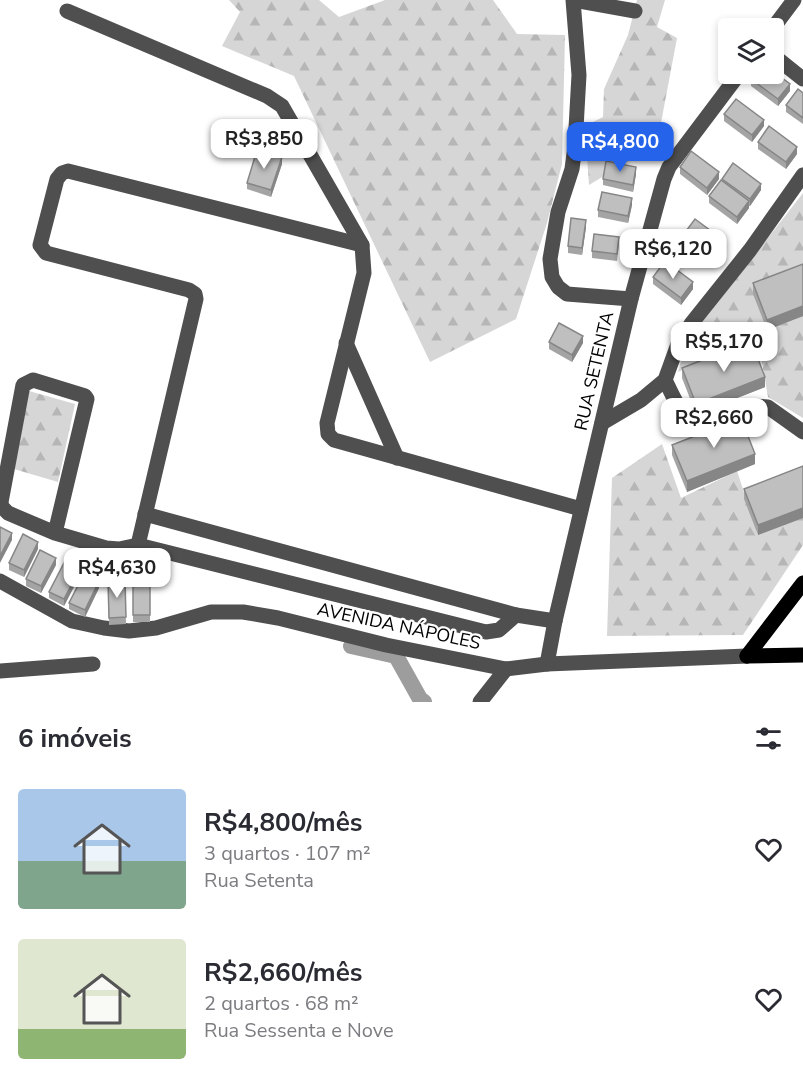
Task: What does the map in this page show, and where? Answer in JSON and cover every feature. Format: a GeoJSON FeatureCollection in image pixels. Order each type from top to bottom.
{"type":"FeatureCollection","features":[{"type":"Feature","properties":{"kind":"main road"},"geometry":{"type":"LineString","coordinates":[[747,656],[803,584]]}},
{"type":"Feature","properties":{"kind":"main road","name":"AVENIDA NÁPOLES"},"geometry":{"type":"LineString","coordinates":[[747,656],[803,655]]}},
{"type":"Feature","properties":{"kind":"street"},"geometry":{"type":"LineString","coordinates":[[632,299],[567,294],[558,288],[552,277],[550,259],[556,224],[572,169],[575,146],[579,75],[573,0],[635,11]]}},
{"type":"Feature","properties":{"kind":"street"},"geometry":{"type":"LineString","coordinates":[[780,18],[794,0]]}},
{"type":"Feature","properties":{"kind":"street"},"geometry":{"type":"LineString","coordinates":[[67,11],[267,96],[282,106],[362,245],[364,273],[327,423],[328,434],[334,440],[581,509]]}},
{"type":"Feature","properties":{"kind":"street"},"geometry":{"type":"LineString","coordinates":[[784,64],[803,79]]}},
{"type":"Feature","properties":{"kind":"street","name":"RUA SETENTA"},"geometry":{"type":"LineString","coordinates":[[547,664],[581,509],[664,179],[669,167],[732,84]]}},
{"type":"Feature","properties":{"kind":"street"},"geometry":{"type":"LineString","coordinates":[[138,545],[196,299],[195,294],[189,290],[45,253],[40,245],[57,179],[62,173],[68,171],[362,245]]}},
{"type":"Feature","properties":{"kind":"street"},"geometry":{"type":"LineString","coordinates":[[602,423],[641,400],[665,380],[678,344],[691,324],[750,249],[803,175]]}},
{"type":"Feature","properties":{"kind":"street"},"geometry":{"type":"LineString","coordinates":[[346,343],[397,458]]}},
{"type":"Feature","properties":{"kind":"street"},"geometry":{"type":"LineString","coordinates":[[55,533],[87,399],[85,396],[33,380],[23,385],[1,502],[2,507],[8,513],[55,533],[106,548],[119,549],[138,545],[486,632],[499,630],[516,615]]}},
{"type":"Feature","properties":{"kind":"street"},"geometry":{"type":"LineString","coordinates":[[665,380],[686,416],[692,420],[699,421],[761,406],[773,410],[803,432]]}},
{"type":"Feature","properties":{"kind":"street"},"geometry":{"type":"LineString","coordinates":[[145,514],[516,615],[555,621]]}},
{"type":"Feature","properties":{"kind":"street","name":"AVENIDA NÁPOLES"},"geometry":{"type":"LineString","coordinates":[[0,582],[72,621],[104,628],[129,631],[156,628],[211,612],[243,612],[278,618],[386,645],[506,669],[547,664],[747,656]]}},
{"type":"Feature","properties":{"kind":"street"},"geometry":{"type":"LineString","coordinates":[[0,671],[93,664]]}},
{"type":"Feature","properties":{"kind":"street"},"geometry":{"type":"LineString","coordinates":[[480,702],[506,669]]}},
{"type":"Feature","properties":{"kind":"green space"},"geometry":{"type":"Polygon","coordinates":[[[229,0],[319,0],[339,17],[385,0],[493,0],[517,34],[565,35],[562,164],[547,223],[516,319],[430,362],[294,76],[222,46],[240,12],[229,0]]]}},
{"type":"Feature","properties":{"kind":"green space"},"geometry":{"type":"Polygon","coordinates":[[[637,0],[665,0],[657,27],[677,38],[657,144],[589,185],[585,126],[603,117],[604,89],[628,35],[637,0]]]}},
{"type":"Feature","properties":{"kind":"green space"},"geometry":{"type":"Polygon","coordinates":[[[803,193],[803,418],[768,397],[758,340],[678,372],[686,343],[803,193]]]}},
{"type":"Feature","properties":{"kind":"green space"},"geometry":{"type":"Polygon","coordinates":[[[29,391],[75,404],[58,482],[14,469],[29,391]]]}},
{"type":"Feature","properties":{"kind":"green space"},"geometry":{"type":"Polygon","coordinates":[[[662,444],[681,498],[737,471],[758,535],[803,518],[803,545],[743,635],[607,636],[612,478],[662,444]]]}},
{"type":"Feature","properties":{"kind":"building"},"geometry":{"type":"Polygon","coordinates":[[[784,80],[790,84],[778,99],[758,84],[784,84],[784,80]]]}},
{"type":"Feature","properties":{"kind":"building"},"geometry":{"type":"Polygon","coordinates":[[[798,89],[803,93],[803,118],[786,105],[798,89]]]}},
{"type":"Feature","properties":{"kind":"building"},"geometry":{"type":"Polygon","coordinates":[[[736,99],[764,120],[752,135],[724,114],[736,99]]]}},
{"type":"Feature","properties":{"kind":"building"},"geometry":{"type":"Polygon","coordinates":[[[769,126],[797,147],[786,162],[758,142],[769,126]]]}},
{"type":"Feature","properties":{"kind":"building"},"geometry":{"type":"Polygon","coordinates":[[[257,150],[282,157],[271,190],[247,183],[257,150]]]}},
{"type":"Feature","properties":{"kind":"building"},"geometry":{"type":"Polygon","coordinates":[[[691,151],[719,172],[707,188],[680,167],[691,151]]]}},
{"type":"Feature","properties":{"kind":"building"},"geometry":{"type":"Polygon","coordinates":[[[606,161],[636,167],[633,185],[603,179],[606,161]]]}},
{"type":"Feature","properties":{"kind":"building"},"geometry":{"type":"Polygon","coordinates":[[[733,163],[761,184],[750,199],[722,179],[733,163]]]}},
{"type":"Feature","properties":{"kind":"building"},"geometry":{"type":"Polygon","coordinates":[[[721,180],[749,201],[737,217],[709,196],[721,180]]]}},
{"type":"Feature","properties":{"kind":"building"},"geometry":{"type":"Polygon","coordinates":[[[602,192],[632,198],[628,216],[598,210],[602,192]]]}},
{"type":"Feature","properties":{"kind":"building"},"geometry":{"type":"Polygon","coordinates":[[[571,218],[586,220],[582,248],[568,246],[571,218]]]}},
{"type":"Feature","properties":{"kind":"building"},"geometry":{"type":"Polygon","coordinates":[[[695,219],[723,240],[711,256],[683,235],[695,219]]]}},
{"type":"Feature","properties":{"kind":"building"},"geometry":{"type":"Polygon","coordinates":[[[594,234],[619,237],[617,254],[592,251],[594,234]]]}},
{"type":"Feature","properties":{"kind":"building"},"geometry":{"type":"Polygon","coordinates":[[[665,261],[693,282],[681,298],[653,277],[665,261]]]}},
{"type":"Feature","properties":{"kind":"building"},"geometry":{"type":"Polygon","coordinates":[[[803,264],[803,306],[767,320],[753,283],[803,264]]]}},
{"type":"Feature","properties":{"kind":"building"},"geometry":{"type":"Polygon","coordinates":[[[559,323],[583,336],[572,355],[549,342],[559,323]]]}},
{"type":"Feature","properties":{"kind":"building"},"geometry":{"type":"Polygon","coordinates":[[[751,341],[765,377],[696,404],[682,368],[751,341]]]}},
{"type":"Feature","properties":{"kind":"building"},"geometry":{"type":"Polygon","coordinates":[[[741,418],[755,454],[687,481],[672,445],[741,418]]]}},
{"type":"Feature","properties":{"kind":"building"},"geometry":{"type":"Polygon","coordinates":[[[803,466],[803,508],[758,525],[744,489],[803,466]]]}},
{"type":"Feature","properties":{"kind":"building"},"geometry":{"type":"Polygon","coordinates":[[[0,527],[12,533],[0,556],[0,527]]]}},
{"type":"Feature","properties":{"kind":"building"},"geometry":{"type":"Polygon","coordinates":[[[23,534],[38,542],[24,570],[9,563],[23,534]]]}},
{"type":"Feature","properties":{"kind":"building"},"geometry":{"type":"Polygon","coordinates":[[[40,550],[56,558],[41,586],[26,579],[40,550]]]}},
{"type":"Feature","properties":{"kind":"building"},"geometry":{"type":"Polygon","coordinates":[[[64,563],[79,570],[64,599],[49,592],[64,563]]]}},
{"type":"Feature","properties":{"kind":"building"},"geometry":{"type":"Polygon","coordinates":[[[84,574],[99,581],[85,610],[69,603],[84,574]]]}},
{"type":"Feature","properties":{"kind":"building"},"geometry":{"type":"Polygon","coordinates":[[[133,578],[150,578],[150,615],[133,615],[133,578]]]}},
{"type":"Feature","properties":{"kind":"building"},"geometry":{"type":"Polygon","coordinates":[[[108,581],[125,581],[126,617],[109,618],[108,581]]]}},
{"type":"Feature","properties":{"kind":"waterway"},"geometry":{"type":"LineString","coordinates":[[351,646],[396,656],[420,699],[424,702]]}}]}
